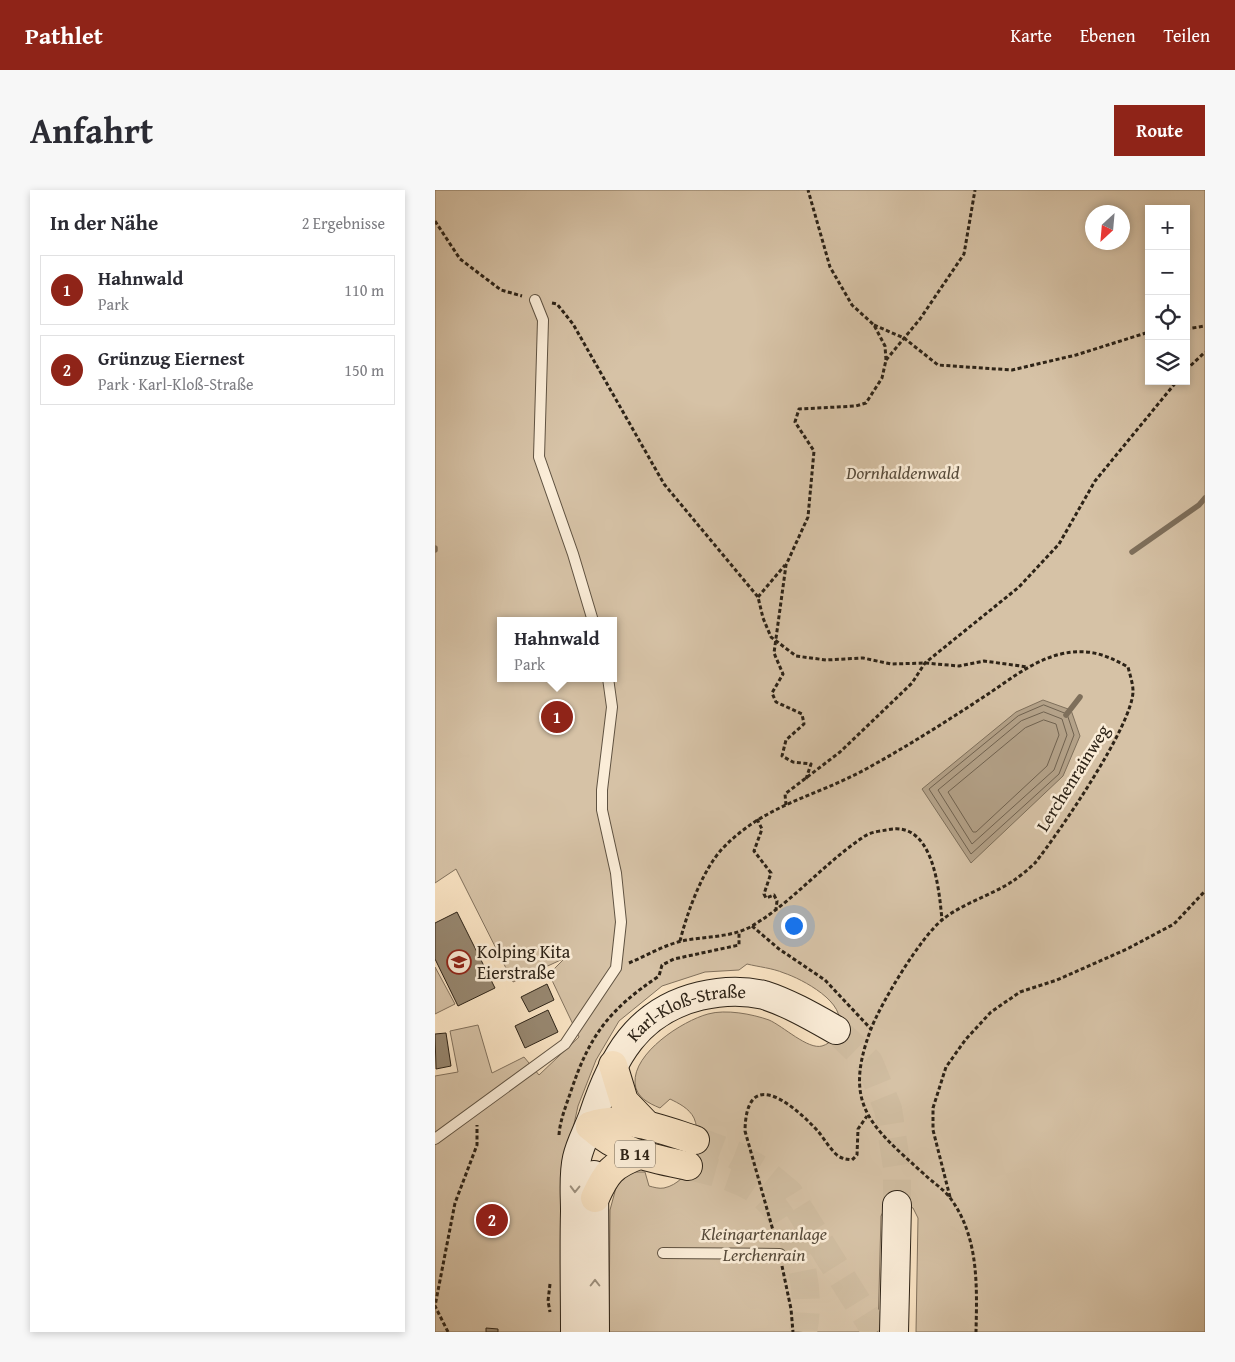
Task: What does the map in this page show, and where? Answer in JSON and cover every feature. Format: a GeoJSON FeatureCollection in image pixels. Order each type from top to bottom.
{"type":"FeatureCollection","features":[{"type":"Feature","properties":{"kind":"main road","name":"Karl-Kloß-Straße"},"geometry":{"type":"LineString","coordinates":[[575,1332],[575,1183],[577,1158],[613,1064],[624,1046],[641,1027],[663,1010],[685,1000],[710,994],[739,991],[764,996],[787,1004],[836,1030]]}},
{"type":"Feature","properties":{"kind":"main road","name":"B 14"},"geometry":{"type":"LineString","coordinates":[[613,1064],[623,1101],[646,1124]]}},
{"type":"Feature","properties":{"kind":"main road","name":"B 14"},"geometry":{"type":"LineString","coordinates":[[590,1126],[621,1121],[646,1124],[695,1140]]}},
{"type":"Feature","properties":{"kind":"main road","name":"Karl-Kloß-Straße"},"geometry":{"type":"LineString","coordinates":[[590,1126],[595,1198],[595,1332]]}},
{"type":"Feature","properties":{"kind":"main road","name":"B 14"},"geometry":{"type":"LineString","coordinates":[[590,1126],[608,1142],[639,1155],[688,1166]]}},
{"type":"Feature","properties":{"kind":"main road","name":"B 14"},"geometry":{"type":"LineString","coordinates":[[595,1198],[607,1174],[619,1162],[639,1155]]}},
{"type":"Feature","properties":{"kind":"main road"},"geometry":{"type":"LineString","coordinates":[[894,1332],[897,1205]]}},
{"type":"Feature","properties":{"kind":"lane"},"geometry":{"type":"LineString","coordinates":[[535,300],[543,320],[539,457],[573,554],[592,617]]}},
{"type":"Feature","properties":{"kind":"lane"},"geometry":{"type":"LineString","coordinates":[[435,1139],[565,1044],[616,968],[621,922],[616,873],[602,810],[601,790],[612,707],[609,682]]}},
{"type":"Feature","properties":{"kind":"lane"},"geometry":{"type":"LineString","coordinates":[[663,1253],[780,1254]]}},
{"type":"Feature","properties":{"kind":"path"},"geometry":{"type":"LineString","coordinates":[[806,779],[811,764],[793,762],[782,756],[786,740],[804,724],[803,714],[776,702],[772,694],[783,674],[774,652],[786,565],[808,517],[815,452],[795,422],[799,409],[838,408],[866,403],[882,378],[886,360],[885,346],[873,325],[853,305],[831,267],[808,190]]}},
{"type":"Feature","properties":{"kind":"path"},"geometry":{"type":"LineString","coordinates":[[886,360],[921,318],[964,254],[975,190]]}},
{"type":"Feature","properties":{"kind":"path"},"geometry":{"type":"LineString","coordinates":[[435,221],[460,259],[501,290],[557,304],[573,324],[665,484],[758,597],[763,618],[775,641],[796,656],[826,660],[863,658],[891,664],[925,663],[959,666],[984,661],[1029,667]]}},
{"type":"Feature","properties":{"kind":"path"},"geometry":{"type":"LineString","coordinates":[[873,325],[904,338],[938,365],[1012,370],[1076,354],[1145,333]]}},
{"type":"Feature","properties":{"kind":"path"},"geometry":{"type":"LineString","coordinates":[[1190,328],[1205,326]]}},
{"type":"Feature","properties":{"kind":"path"},"geometry":{"type":"LineString","coordinates":[[1190,366],[1205,352]]}},
{"type":"Feature","properties":{"kind":"path"},"geometry":{"type":"LineString","coordinates":[[786,805],[785,794],[841,752],[912,683],[925,663],[1019,587],[1059,544],[1095,481],[1174,385]]}},
{"type":"Feature","properties":{"kind":"path"},"geometry":{"type":"LineString","coordinates":[[758,597],[786,565]]}},
{"type":"Feature","properties":{"kind":"path","name":"Lerchenrainweg"},"geometry":{"type":"LineString","coordinates":[[680,942],[687,916],[704,878],[721,850],[757,819],[864,770],[930,732],[1029,667],[1059,654],[1084,650],[1107,655],[1129,667],[1134,692],[1119,735],[1033,864],[1013,881],[942,920],[916,951],[871,1029],[859,1074],[860,1097],[867,1116],[901,1153],[950,1198],[966,1230],[976,1268],[976,1332]]}},
{"type":"Feature","properties":{"kind":"path"},"geometry":{"type":"LineString","coordinates":[[757,819],[762,829],[754,851],[771,873],[763,894],[766,898],[774,895],[777,901],[776,910]]}},
{"type":"Feature","properties":{"kind":"path"},"geometry":{"type":"LineString","coordinates":[[616,968],[680,942],[739,933],[776,910],[867,834],[899,827],[914,832],[926,848],[939,887],[942,920]]}},
{"type":"Feature","properties":{"kind":"path"},"geometry":{"type":"LineString","coordinates":[[950,1198],[933,1130],[933,1108],[946,1067],[966,1039],[991,1012],[1020,992],[1057,980],[1109,957],[1174,924],[1205,891]]}},
{"type":"Feature","properties":{"kind":"path"},"geometry":{"type":"LineString","coordinates":[[752,926],[779,949],[825,980],[871,1029]]}},
{"type":"Feature","properties":{"kind":"path"},"geometry":{"type":"LineString","coordinates":[[793,1332],[791,1309],[780,1254],[745,1132],[745,1113],[756,1096],[766,1094],[787,1104],[816,1129],[839,1157],[851,1160],[857,1155],[858,1129],[867,1116]]}},
{"type":"Feature","properties":{"kind":"path"},"geometry":{"type":"LineString","coordinates":[[448,1332],[435,1306],[455,1203],[477,1145],[477,1109]]}},
{"type":"Feature","properties":{"kind":"green space","name":"Dornhaldenwald"},"geometry":{"type":"Polygon","coordinates":[[[435,190],[1205,190],[1205,1332],[916,1332],[918,1218],[913,1208],[905,1204],[884,1210],[881,1216],[878,1332],[609,1332],[610,1210],[617,1184],[627,1172],[645,1172],[649,1186],[664,1188],[674,1184],[688,1170],[696,1149],[697,1128],[694,1118],[689,1111],[670,1099],[660,1108],[647,1102],[640,1096],[636,1088],[636,1072],[650,1050],[673,1031],[685,1024],[708,1014],[723,1012],[739,1013],[769,1020],[803,1041],[816,1046],[828,1043],[833,1039],[837,1030],[839,1018],[836,1009],[830,1001],[812,986],[775,970],[747,964],[739,970],[705,972],[662,986],[619,1021],[596,1060],[578,1106],[568,1151],[566,1332],[435,1332],[435,1076],[458,1072],[450,1031],[478,1025],[492,1073],[524,1057],[539,1075],[579,1037],[549,974],[565,958],[513,982],[456,869],[435,883],[435,190]]]}},
{"type":"Feature","properties":{"kind":"green space"},"geometry":{"type":"Polygon","coordinates":[[[435,967],[455,1004],[435,1014],[435,967]]]}},
{"type":"Feature","properties":{"kind":"water"},"geometry":{"type":"Polygon","coordinates":[[[1043,700],[1071,710],[1080,736],[1063,776],[971,863],[922,789],[1016,712],[1043,700]]]}},
{"type":"Feature","properties":{"kind":"building","name":"Kolping Kita Eierstraße"},"geometry":{"type":"Polygon","coordinates":[[[457,912],[495,988],[458,1006],[435,959],[435,923],[457,912]]]}},
{"type":"Feature","properties":{"kind":"building"},"geometry":{"type":"Polygon","coordinates":[[[547,984],[554,1000],[529,1012],[521,997],[547,984]]]}},
{"type":"Feature","properties":{"kind":"building"},"geometry":{"type":"Polygon","coordinates":[[[548,1010],[558,1032],[525,1048],[515,1026],[548,1010]]]}},
{"type":"Feature","properties":{"kind":"building"},"geometry":{"type":"Polygon","coordinates":[[[446,1033],[451,1066],[436,1069],[435,1034],[446,1033]]]}},
{"type":"Feature","properties":{"kind":"building"},"geometry":{"type":"Polygon","coordinates":[[[486,1328],[498,1329],[498,1332],[486,1332],[486,1328]]]}},
{"type":"Feature","properties":{"kind":"waterway"},"geometry":{"type":"LineString","coordinates":[[1132,552],[1199,505],[1205,498]]}},
{"type":"Feature","properties":{"kind":"waterway"},"geometry":{"type":"LineString","coordinates":[[1066,715],[1080,697]]}},
{"type":"Feature","properties":{"kind":"tunnel"},"geometry":{"type":"LineString","coordinates":[[836,1030],[869,1062],[888,1109],[897,1167],[897,1205]]}},
{"type":"Feature","properties":{"kind":"tunnel"},"geometry":{"type":"LineString","coordinates":[[695,1140],[735,1155],[761,1170],[789,1193],[876,1332]]}},
{"type":"Feature","properties":{"kind":"tunnel"},"geometry":{"type":"LineString","coordinates":[[688,1166],[722,1174],[753,1188],[768,1200],[780,1216],[790,1233],[803,1273],[805,1294],[803,1332]]}},
{"type":"Feature","properties":{"kind":"place","name":"Hahnwald"},"geometry":{"type":"Point","coordinates":[557,717]}},
{"type":"Feature","properties":{"kind":"place","name":"Kolping Kita Eierstraße"},"geometry":{"type":"Point","coordinates":[459,962]}},
{"type":"Feature","properties":{"kind":"place","name":"Grünzug Eiernest"},"geometry":{"type":"Point","coordinates":[492,1220]}},
{"type":"Feature","properties":{"kind":"park label","name":"Kleingartenanlage Lerchenrain"},"geometry":{"type":"Point","coordinates":[764,1244]}}]}
